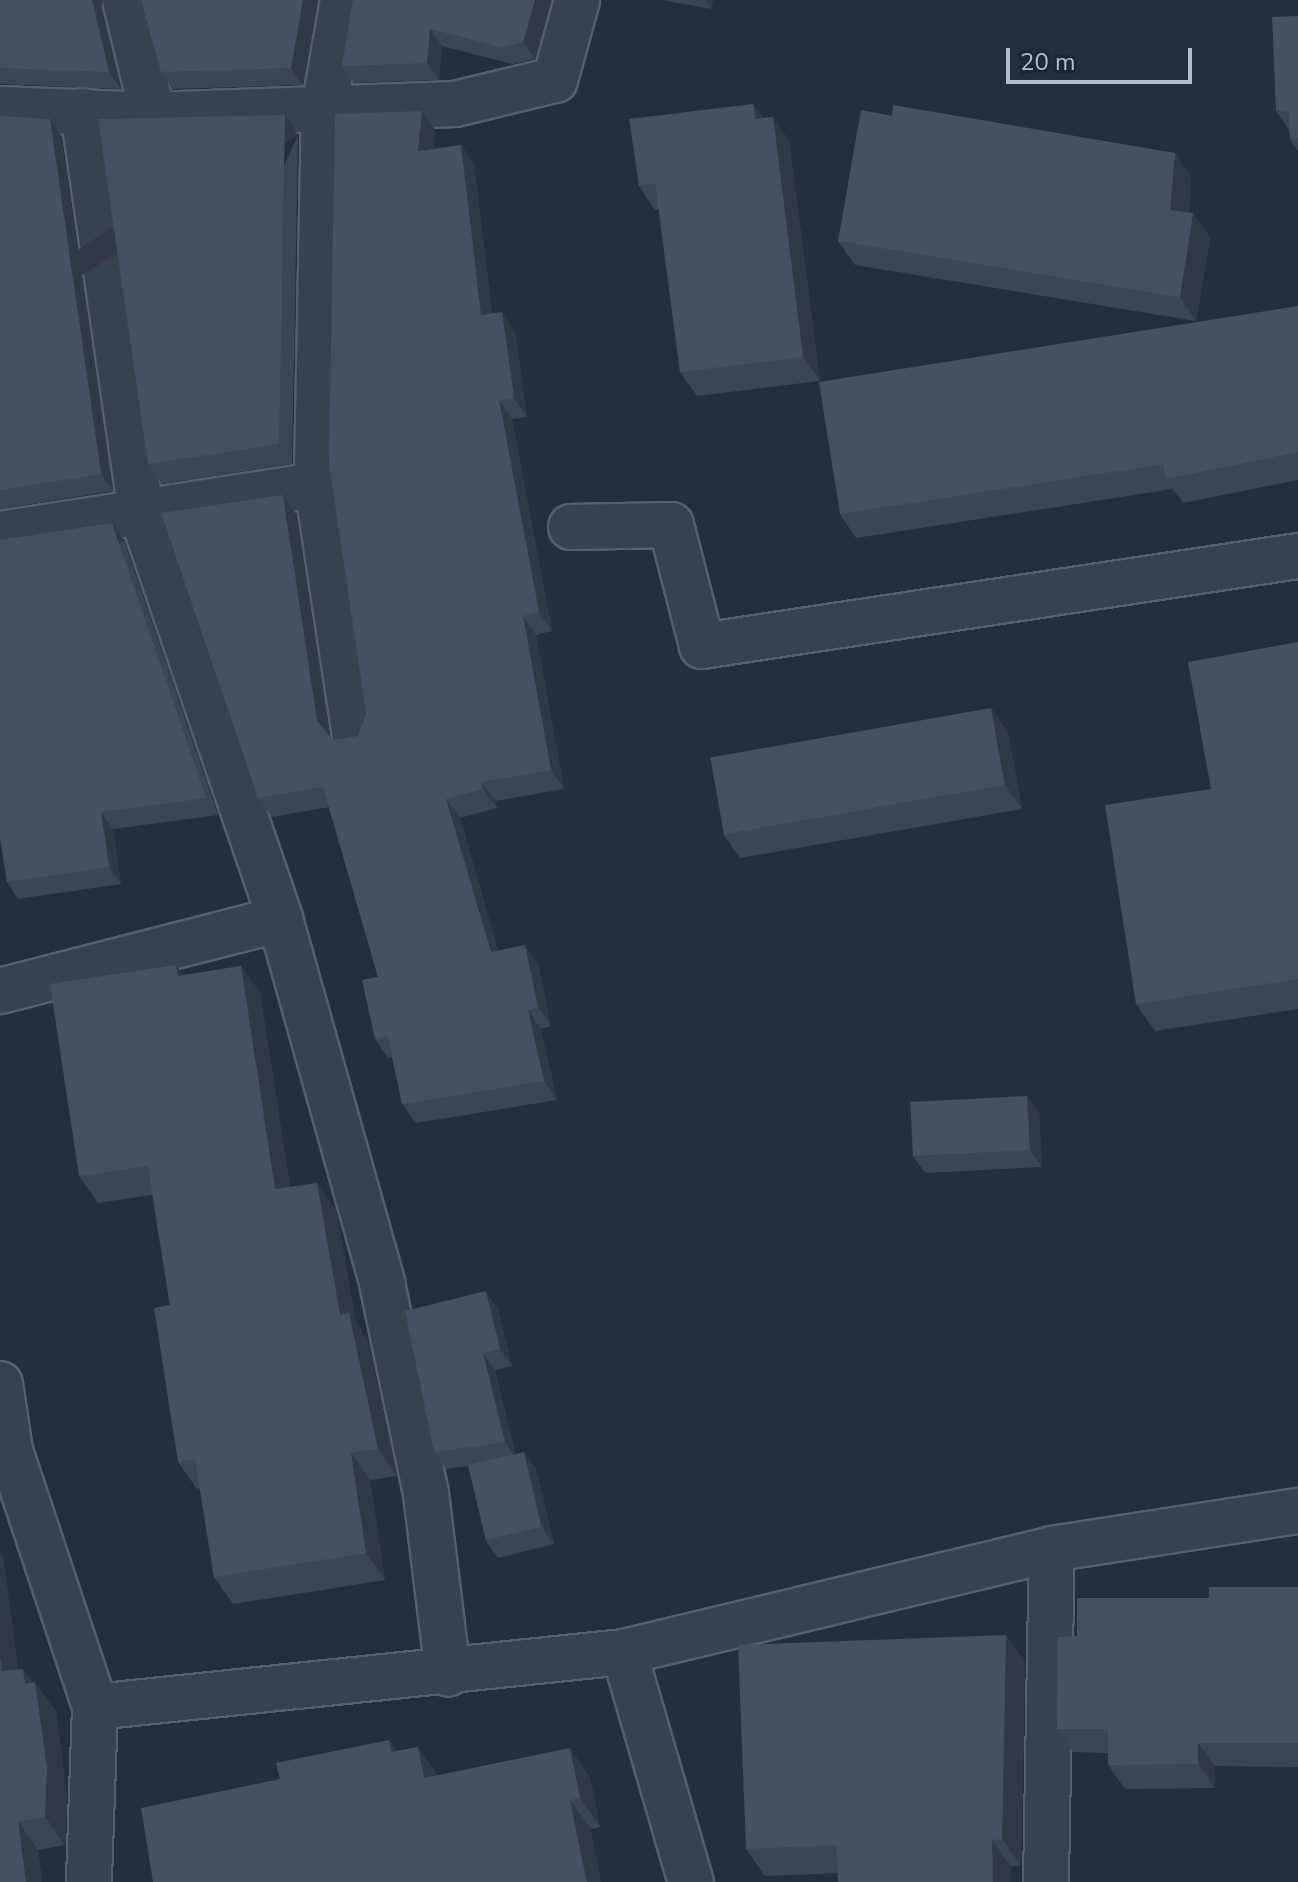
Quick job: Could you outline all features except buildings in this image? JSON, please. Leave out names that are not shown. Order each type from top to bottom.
[{"type":"street","points":[[125,0],[153,115]]},
{"type":"street","points":[[343,0],[324,108],[317,485],[355,736]]},
{"type":"street","points":[[0,109],[153,115],[455,104],[555,80],[577,0]]},
{"type":"street","points":[[83,111],[141,512],[280,919],[382,1283],[426,1494],[448,1674]]},
{"type":"street","points":[[0,534],[317,485]]},
{"type":"street","points":[[571,527],[671,525],[702,646],[1298,556]]},
{"type":"street","points":[[0,991],[280,919]]},
{"type":"street","points":[[0,1384],[5,1452],[95,1707],[89,1882]]},
{"type":"street","points":[[95,1707],[448,1674],[624,1652],[1052,1549],[1298,1511]]},
{"type":"street","points":[[1046,1882],[1052,1549]]},
{"type":"street","points":[[624,1652],[691,1882]]}]
